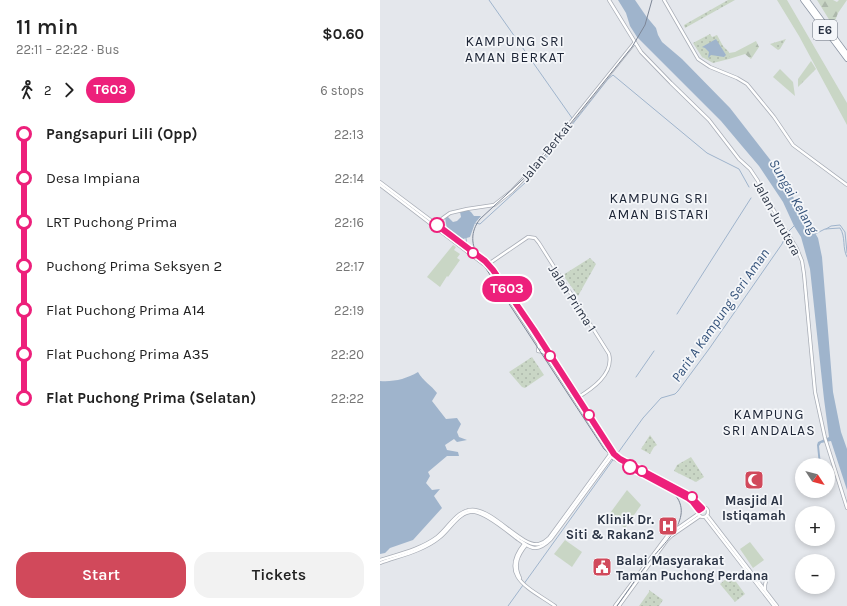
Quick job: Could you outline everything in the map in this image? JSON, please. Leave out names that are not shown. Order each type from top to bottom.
[{"type":"highway","name":"E6","points":[[803,0],[847,59]]},
{"type":"highway","name":"E6","points":[[807,0],[847,54]]},
{"type":"street","name":"Jalan Jurutera","points":[[609,0],[646,58],[709,120],[739,159],[750,169],[797,249],[802,261],[804,274],[815,392],[826,443],[847,508]]},
{"type":"street","points":[[664,0],[698,59],[710,68],[737,78],[746,84],[774,117],[793,145],[847,185]]},
{"type":"street","name":"Jalan Berkat","points":[[436,226],[447,215],[467,209],[494,205],[512,191],[534,168],[635,42]]},
{"type":"street","points":[[380,184],[492,268],[607,450],[614,457],[688,498],[700,509],[707,509],[708,511],[706,516]]},
{"type":"street","points":[[436,226],[485,261],[492,262],[492,268]]},
{"type":"street","name":"Jalan Prima 1","points":[[487,265],[528,237],[534,238],[539,243],[609,354],[610,365],[606,372],[594,388],[575,400]]},
{"type":"street","points":[[485,261],[581,402],[614,457]]},
{"type":"street","points":[[538,343],[538,351],[545,353]]},
{"type":"street","points":[[574,392],[582,395],[581,402]]},
{"type":"street","points":[[606,461],[607,450]]},
{"type":"street","points":[[524,545],[540,544],[549,538],[606,461],[614,457]]},
{"type":"street","points":[[606,461],[614,457]]},
{"type":"street","points":[[619,606],[667,540],[699,515],[700,509]]},
{"type":"street","points":[[380,562],[432,540],[442,533],[458,516],[470,510],[488,513],[530,545]]},
{"type":"street","points":[[615,606],[668,535],[684,522],[699,515],[706,516],[761,585],[770,600],[776,605]]},
{"type":"street","points":[[706,516],[756,583],[776,605]]},
{"type":"street","points":[[522,540],[524,545]]},
{"type":"street","points":[[524,545],[516,556],[514,567],[516,575],[522,583],[555,606]]},
{"type":"street","points":[[765,592],[764,585],[766,581]]},
{"type":"street","points":[[756,583],[761,585]]},
{"type":"green space","points":[[728,0],[735,0],[685,28],[684,25]]},
{"type":"green space","points":[[777,0],[787,0],[847,103],[847,125],[799,36]]},
{"type":"green space","points":[[817,0],[833,0],[837,2],[839,0],[847,0],[838,13],[833,26]]},
{"type":"green space","points":[[710,34],[712,37],[717,35],[723,46],[729,52],[729,59],[713,63],[702,57],[693,43]]},
{"type":"green space","points":[[786,39],[778,50],[770,44]]},
{"type":"green space","points":[[756,41],[759,47],[751,59],[745,54],[729,59],[729,53],[735,52]]},
{"type":"green space","points":[[811,61],[816,69],[798,87],[798,79]]},
{"type":"green space","points":[[780,69],[793,82],[795,96],[773,77]]},
{"type":"green space","points":[[453,245],[456,247],[454,250],[460,254],[457,258],[460,260],[440,287],[427,277]]},
{"type":"green space","points":[[590,258],[596,264],[578,296],[563,275]]},
{"type":"green space","points":[[532,357],[544,375],[525,388],[522,387],[509,372]]},
{"type":"green space","points":[[650,435],[657,445],[650,454],[641,449]]},
{"type":"green space","points":[[691,457],[704,477],[696,482],[674,471],[677,465]]},
{"type":"green space","points":[[627,490],[641,505],[625,528],[608,516]]},
{"type":"green space","points":[[565,540],[582,552],[572,567],[554,554]]},
{"type":"green space","points":[[750,542],[764,560],[753,568],[740,549]]},
{"type":"green space","points":[[731,575],[745,594],[735,602],[720,584]]},
{"type":"green space","points":[[649,590],[663,600],[659,606],[639,606],[649,592]]},
{"type":"water","points":[[618,0],[635,0],[656,28],[662,42],[682,59],[730,108],[772,162],[818,238],[822,257],[833,392],[841,432],[847,449],[847,490],[831,441],[821,443],[819,446],[820,458],[818,458],[818,442],[829,437],[810,269],[801,237],[783,202],[759,166],[721,121],[637,37],[630,26],[626,13]]},
{"type":"water","points":[[716,39],[726,55],[724,57],[711,55],[708,58],[709,52],[702,47]]},
{"type":"water","points":[[468,210],[474,216],[481,216],[475,223],[470,237],[463,239],[447,229],[445,218],[447,216],[453,222],[457,221],[461,217],[460,212]]},
{"type":"water","points":[[418,372],[437,393],[432,401],[446,419],[457,418],[461,424],[457,432],[459,437],[467,440],[457,442],[454,439],[445,445],[447,450],[458,452],[459,456],[447,456],[428,472],[430,476],[426,483],[432,490],[440,489],[434,496],[442,508],[413,540],[390,548],[385,553],[380,554],[380,381],[400,380]]},
{"type":"waterway","points":[[489,0],[572,118]]},
{"type":"waterway","points":[[475,223],[480,224],[526,182],[608,79],[613,75],[707,153],[739,169],[749,187]]},
{"type":"waterway","points":[[677,314],[751,198]]},
{"type":"waterway","name":"Sungai Kelang","points":[[826,229],[831,226],[840,225],[845,232],[847,253]]},
{"type":"waterway","name":"Parit A Kampung Seri Aman","points":[[789,231],[794,226]]},
{"type":"waterway","name":"Sungai Kelang","points":[[815,234],[825,229],[840,228],[843,235],[847,257]]},
{"type":"waterway","name":"Parit A Kampung Seri Aman","points":[[508,606],[643,418],[661,398],[675,394],[678,391],[782,244],[786,235]]},
{"type":"waterway","points":[[466,238],[467,246],[485,259]]},
{"type":"waterway","points":[[493,266],[498,270],[519,305]]},
{"type":"waterway","points":[[523,310],[536,329]]},
{"type":"waterway","points":[[540,335],[549,349]]},
{"type":"waterway","points":[[636,377],[654,351]]},
{"type":"waterway","points":[[556,359],[566,375]]},
{"type":"waterway","points":[[570,383],[576,392]]},
{"type":"waterway","points":[[582,402],[593,418]]},
{"type":"tram line","points":[[617,606],[644,568],[670,537],[680,518],[681,508],[677,498],[668,488],[621,463],[604,449],[479,258],[474,248],[473,234],[474,229],[480,219],[533,170],[632,47],[645,25],[652,0]]},
{"type":"bus line","name":"T603","points":[[437,225],[485,261],[498,276],[614,454],[620,459],[694,498],[702,508],[699,510],[688,498],[630,467]]},
{"type":"place","name":"Masjid Al Istiqamah","points":[[754,480]]},
{"type":"place","name":"Klinik Dr. Siti & Rakan2","points":[[668,526]]},
{"type":"place","name":"Balai Masyarakat Taman Puchong Perdana","points":[[602,567]]},
{"type":"district","name":"KAMPUNG SRI AMAN BERKAT","points":[[515,50]]},
{"type":"district","name":"KAMPUNG SRI AMAN BISTARI","points":[[659,206]]},
{"type":"district","name":"KAMPUNG SRI ANDALAS","points":[[769,422]]}]
